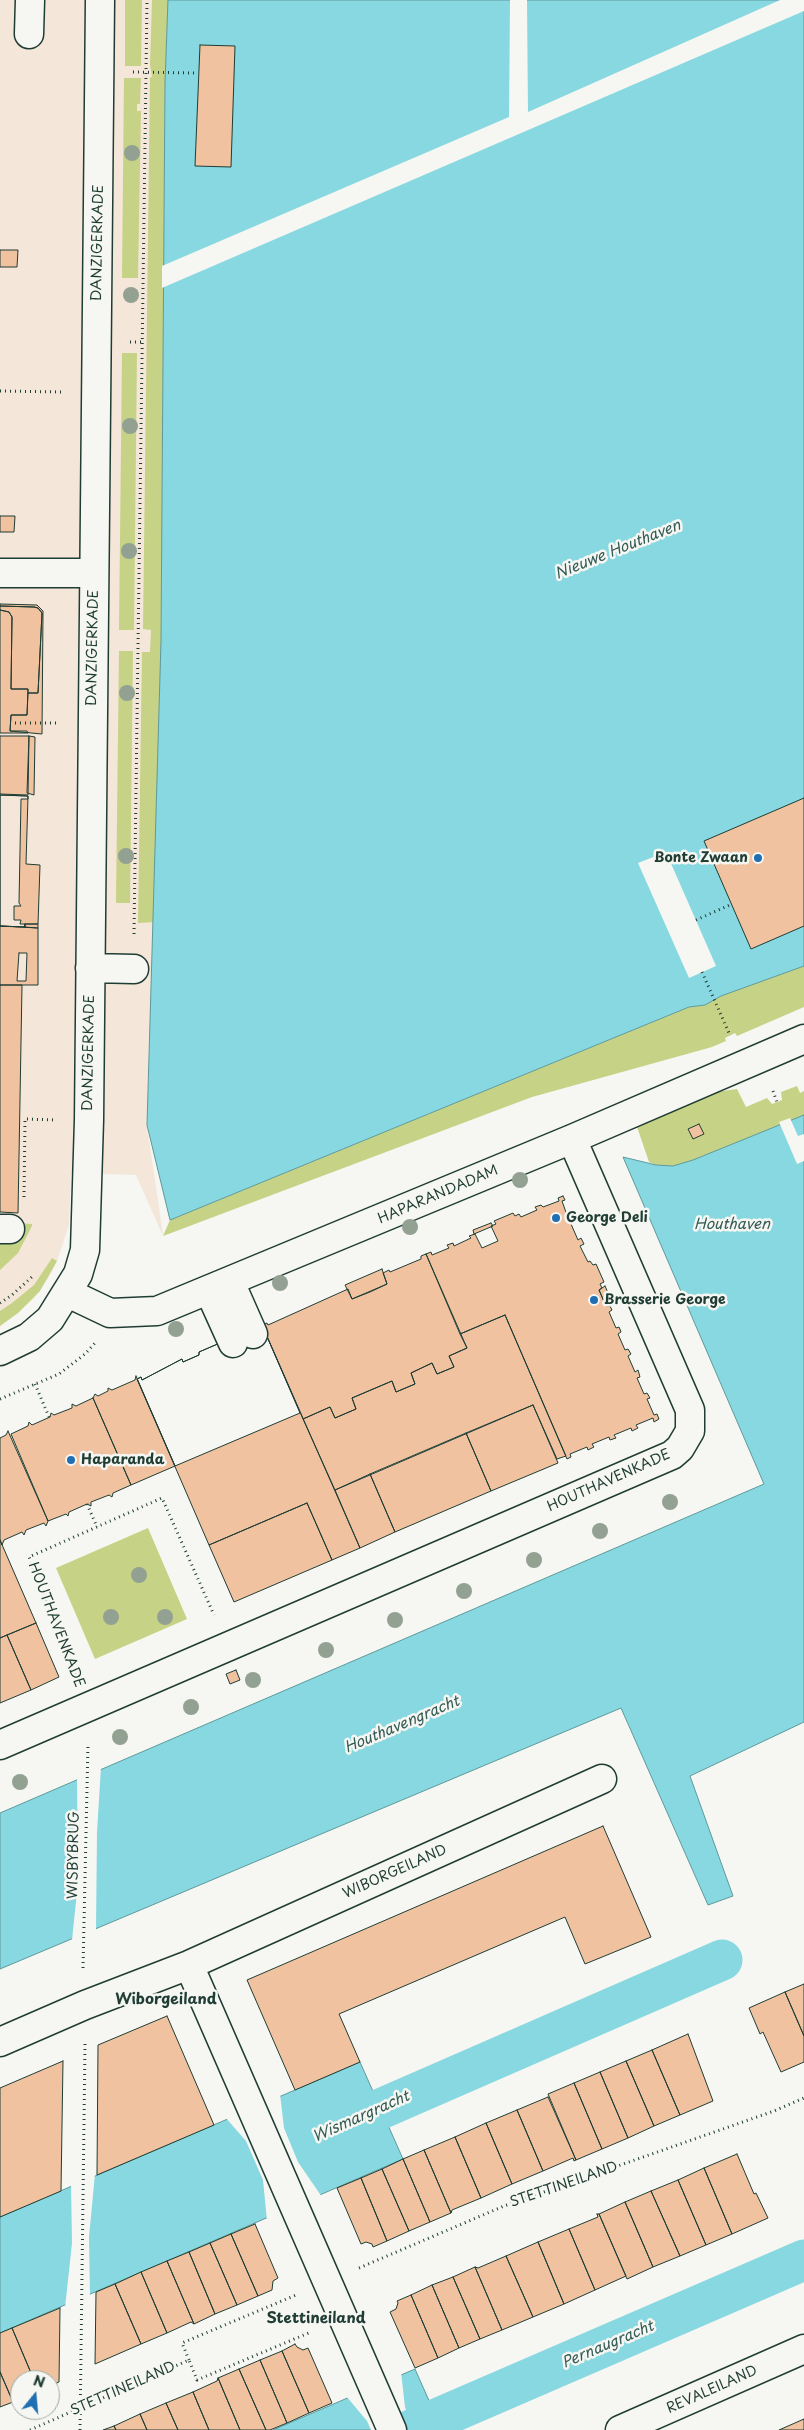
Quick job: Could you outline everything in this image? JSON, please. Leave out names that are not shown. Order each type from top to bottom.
[{"type":"street","points":[[29,34],[30,0]]},
{"type":"street","name":"DANZIGERKADE","points":[[0,1352],[18,1344],[50,1319],[68,1294],[78,1274],[85,1250],[89,1120],[100,0]]},
{"type":"street","points":[[0,572],[94,573]]},
{"type":"street","points":[[90,968],[134,969]]},
{"type":"street","name":"HAPARANDADAM","points":[[68,1294],[110,1313],[158,1311],[572,1139],[804,1039]]},
{"type":"street","name":"HOUTHAVENKADE","points":[[0,1745],[229,1648],[672,1455],[686,1440],[692,1420],[687,1400],[572,1139]]},
{"type":"street","points":[[220,1286],[243,1339]]},
{"type":"street","name":"WIBORGEILAND","points":[[0,2042],[85,2005],[189,1965],[602,1779]]},
{"type":"street","points":[[189,1965],[392,2430]]},
{"type":"street","name":"REVALEILAND","points":[[620,2430],[804,2349]]},
{"type":"path","points":[[134,969],[147,0]]},
{"type":"path","points":[[151,72],[195,73]]},
{"type":"path","points":[[0,391],[96,392]]},
{"type":"path","points":[[10,723],[27,723]]},
{"type":"path","points":[[696,920],[732,904]]},
{"type":"path","points":[[702,972],[730,1036]]},
{"type":"path","points":[[5,1229],[24,1218],[25,1119],[89,1120]]},
{"type":"path","points":[[0,1399],[59,1374],[85,1354],[94,1345],[110,1313]]},
{"type":"path","points":[[35,1384],[49,1417]]},
{"type":"path","name":"HOUTHAVENKADE","points":[[88,1707],[29,1557],[162,1498],[229,1648]]},
{"type":"path","points":[[87,1504],[97,1527]]},
{"type":"path","name":"WISBYBRUG","points":[[80,2430],[84,2170],[85,2005],[83,1959],[88,1751]]},
{"type":"path","name":"STETTINEILAND","points":[[344,2318],[197,2380],[182,2343],[504,2206],[774,2111],[804,2098]]},
{"type":"path","name":"STETTINEILAND","points":[[30,2430],[189,2360]]},
{"type":"shaded area","points":[[0,0],[168,0],[165,83],[160,825],[147,1125],[163,1236],[136,1175],[71,1173],[69,1225],[57,1261],[49,1277],[34,1298],[0,1326]]},
{"type":"green space","points":[[125,0],[142,0],[141,66],[125,66]]},
{"type":"green space","points":[[152,0],[168,0],[165,83],[160,825],[156,922],[138,923],[142,652],[150,652],[151,630],[143,629]]},
{"type":"green space","points":[[124,78],[141,78],[140,104],[137,104],[137,111],[141,111],[138,278],[122,278]]},
{"type":"green space","points":[[122,353],[137,353],[134,630],[119,630]]},
{"type":"green space","points":[[119,651],[133,651],[130,903],[116,903]]},
{"type":"green space","points":[[804,966],[804,1007],[737,1036],[735,1033],[725,1038],[726,1041],[712,1047],[532,1097],[163,1236],[170,1220],[689,1007],[705,1005],[721,996]]},
{"type":"green space","points":[[797,1086],[800,1093],[804,1091],[804,1115],[693,1160],[673,1166],[656,1165],[649,1162],[635,1121],[709,1093],[737,1089],[746,1107],[767,1098],[772,1104],[782,1100],[781,1092]]},
{"type":"green space","points":[[18,1223],[32,1224],[32,1226],[18,1253],[0,1270],[0,1240]]},
{"type":"green space","points":[[52,1258],[57,1261],[40,1291],[18,1313],[0,1326],[0,1311],[34,1285]]},
{"type":"green space","points":[[148,1528],[187,1619],[95,1659],[56,1568]]},
{"type":"water","name":"Nieuwe Houthaven","points":[[168,0],[804,0],[804,966],[721,996],[705,1005],[689,1007],[170,1220],[147,1125],[161,641],[165,83]]},
{"type":"water","points":[[804,1115],[804,1722],[690,1776],[733,1896],[708,1905],[621,1708],[0,1969],[0,1813],[764,1484],[623,1157],[656,1165],[673,1166],[693,1160]]},
{"type":"water","points":[[360,2062],[403,2159],[0,2333],[0,2217]]},
{"type":"water","points":[[415,2369],[442,2430],[273,2430]]},
{"type":"pier","points":[[510,0],[527,0],[528,112],[780,0],[804,0],[804,11],[162,288],[162,266],[509,117]]},
{"type":"pier","points":[[666,852],[716,966],[689,978],[638,863]]},
{"type":"pier","points":[[790,1118],[798,1136],[804,1134],[804,1161],[797,1164],[779,1122]]},
{"type":"pier","points":[[101,1767],[97,1832],[96,1930],[72,1940],[78,1882],[77,1777]]},
{"type":"pier","points":[[280,2094],[284,2128],[298,2162],[322,2197],[267,2221],[263,2180],[246,2141],[225,2117]]},
{"type":"pier","points":[[95,2174],[89,2237],[90,2297],[65,2308],[72,2243],[71,2184]]},
{"type":"pier","points":[[401,2372],[405,2407],[414,2430],[371,2430],[367,2421],[346,2396]]},
{"type":"building","points":[[200,45],[235,46],[231,167],[195,166]]},
{"type":"building","points":[[0,250],[18,250],[17,267],[0,267]]},
{"type":"building","points":[[0,516],[15,516],[14,532],[0,532]]},
{"type":"building","points":[[0,604],[37,605],[43,611],[42,734],[10,731],[11,715],[27,715],[28,693],[38,693],[42,613],[38,608],[34,607],[0,606]]},
{"type":"building","points":[[0,606],[34,607],[38,608],[42,613],[38,693],[28,693],[28,689],[11,689],[12,617],[9,612],[0,610]]},
{"type":"building","points":[[0,610],[9,612],[12,617],[11,689],[28,689],[27,715],[11,715],[10,731],[27,731],[28,733],[0,733]]},
{"type":"building","points":[[0,736],[29,736],[28,795],[0,794]]},
{"type":"building","points":[[29,736],[35,737],[34,795],[27,793]]},
{"type":"building","points":[[0,795],[28,796],[26,864],[40,865],[38,924],[25,924],[25,927],[0,926]]},
{"type":"building","points":[[0,795],[28,796],[28,799],[21,799],[19,903],[21,906],[14,906],[14,920],[21,920],[20,924],[25,924],[25,927],[0,926]]},
{"type":"building","name":"Bonte Zwaan","points":[[804,798],[804,926],[751,949],[704,841]]},
{"type":"building","points":[[25,924],[38,924],[38,928],[24,927]]},
{"type":"building","points":[[0,926],[38,928],[38,985],[0,985]]},
{"type":"building","points":[[19,953],[27,953],[26,981],[17,981]]},
{"type":"building","points":[[0,985],[22,985],[18,1213],[0,1212]]},
{"type":"building","points":[[699,1124],[704,1134],[693,1139],[688,1129]]},
{"type":"building","points":[[563,1196],[565,1200],[562,1201],[568,1218],[572,1216],[574,1222],[571,1224],[578,1240],[581,1238],[584,1244],[580,1246],[588,1262],[590,1261],[593,1265],[596,1264],[604,1282],[600,1284],[602,1288],[599,1290],[606,1306],[609,1304],[612,1310],[609,1312],[616,1328],[619,1327],[621,1332],[618,1334],[625,1350],[628,1349],[631,1354],[628,1356],[635,1372],[638,1370],[640,1377],[637,1378],[644,1394],[647,1393],[650,1398],[647,1399],[654,1415],[657,1414],[659,1419],[654,1422],[653,1418],[636,1425],[638,1428],[632,1431],[631,1428],[614,1435],[616,1438],[610,1440],[609,1437],[592,1444],[594,1447],[588,1450],[587,1447],[570,1454],[571,1457],[567,1459],[505,1315],[460,1334],[426,1254],[431,1252],[432,1255],[449,1248],[447,1245],[453,1243],[454,1246],[475,1234],[482,1248],[498,1241],[491,1226],[496,1224],[494,1221],[513,1213],[515,1216],[519,1214],[521,1217],[537,1210],[535,1207],[541,1205],[543,1207],[559,1201],[558,1198]]},
{"type":"building","points":[[491,1223],[493,1226],[474,1234],[473,1230]]},
{"type":"building","points":[[426,1254],[467,1348],[449,1356],[454,1367],[437,1374],[432,1363],[411,1373],[415,1384],[396,1392],[392,1381],[352,1398],[356,1409],[335,1418],[330,1407],[303,1419],[262,1325],[267,1323],[268,1325],[348,1289],[352,1299],[370,1292],[387,1284],[383,1273],[421,1259],[421,1256]]},
{"type":"building","points":[[382,1269],[387,1284],[352,1299],[345,1285]]},
{"type":"building","points":[[605,1286],[613,1304],[610,1306],[606,1306],[599,1290]]},
{"type":"building","points":[[505,1315],[566,1456],[557,1459],[533,1405],[335,1490],[303,1419],[330,1407],[335,1418],[356,1409],[352,1398],[392,1381],[396,1392],[415,1384],[411,1373],[432,1363],[437,1374],[454,1367],[449,1356],[467,1348],[460,1334]]},
{"type":"building","points":[[262,1325],[360,1548],[332,1560],[307,1503],[209,1545],[137,1379],[141,1377],[142,1380],[182,1359],[183,1362],[199,1355],[199,1352]]},
{"type":"building","points":[[262,1325],[300,1413],[175,1466],[137,1379],[141,1377],[142,1380],[182,1359],[183,1362],[199,1355],[199,1352]]},
{"type":"building","name":"Haparanda","points":[[136,1376],[175,1466],[131,1485],[93,1398],[95,1394],[98,1396],[108,1391],[108,1388],[112,1390],[135,1380]]},
{"type":"building","name":"Haparanda","points":[[93,1398],[131,1485],[113,1493],[112,1497],[109,1495],[91,1502],[91,1506],[87,1504],[69,1512],[68,1516],[66,1514],[48,1521],[11,1434],[28,1426],[29,1422],[32,1425],[50,1417],[51,1413],[54,1415],[72,1408],[72,1404],[76,1406]]},
{"type":"building","points":[[533,1405],[558,1463],[491,1491],[466,1433]]},
{"type":"building","points":[[8,1431],[48,1521],[46,1526],[44,1523],[26,1530],[24,1535],[22,1532],[4,1540],[2,1545],[0,1540],[0,1438],[6,1435]]},
{"type":"building","points":[[466,1433],[491,1491],[395,1532],[370,1474]]},
{"type":"building","points":[[370,1474],[395,1532],[360,1548],[335,1490]]},
{"type":"building","points":[[307,1503],[332,1560],[234,1602],[209,1545]]},
{"type":"building","points":[[0,1540],[36,1623],[0,1638]]},
{"type":"building","points":[[36,1623],[59,1677],[31,1690],[7,1635]]},
{"type":"building","points":[[7,1635],[31,1690],[0,1703],[0,1638]]},
{"type":"building","points":[[236,1670],[240,1680],[230,1684],[226,1674]]},
{"type":"building","points":[[603,1826],[651,1937],[585,1964],[565,1917],[339,2014],[360,2062],[295,2090],[247,1980]]},
{"type":"building","points":[[804,1984],[804,2036],[785,1992]]},
{"type":"building","points":[[785,1992],[804,2036],[804,2062],[781,2072],[763,2032],[760,2034],[749,2008]]},
{"type":"building","points":[[167,2016],[214,2125],[97,2175],[98,2045]]},
{"type":"building","points":[[688,2034],[713,2101],[680,2115],[652,2050]]},
{"type":"building","points":[[652,2050],[680,2115],[654,2126],[626,2061]]},
{"type":"building","points":[[63,2061],[61,2191],[0,2217],[0,2088]]},
{"type":"building","points":[[626,2061],[654,2126],[628,2138],[600,2072]]},
{"type":"building","points":[[600,2072],[628,2138],[602,2149],[574,2083]]},
{"type":"building","points":[[574,2083],[602,2149],[576,2160],[548,2094]]},
{"type":"building","points":[[548,2097],[576,2160],[574,2161],[573,2158],[543,2171],[517,2110]]},
{"type":"building","points":[[517,2110],[543,2171],[512,2184],[486,2123]]},
{"type":"building","points":[[486,2123],[512,2184],[481,2198],[455,2137]]},
{"type":"building","points":[[455,2137],[481,2198],[452,2210],[451,2213],[424,2150]]},
{"type":"building","points":[[424,2150],[451,2213],[430,2222],[403,2159]]},
{"type":"building","points":[[737,2154],[754,2194],[756,2193],[768,2218],[732,2234],[704,2168]]},
{"type":"building","points":[[403,2159],[430,2222],[409,2231],[382,2169]]},
{"type":"building","points":[[704,2168],[732,2234],[706,2245],[678,2180]]},
{"type":"building","points":[[382,2169],[409,2231],[387,2241],[361,2178]]},
{"type":"building","points":[[361,2178],[387,2241],[373,2247],[372,2244],[366,2242],[361,2244],[337,2188]]},
{"type":"building","points":[[678,2180],[706,2245],[680,2256],[651,2191]]},
{"type":"building","points":[[651,2191],[680,2256],[653,2267],[625,2202]]},
{"type":"building","points":[[625,2202],[653,2267],[627,2279],[599,2214]]},
{"type":"building","points":[[597,2214],[599,2214],[626,2276],[595,2290],[569,2229],[598,2217]]},
{"type":"building","points":[[255,2224],[278,2278],[273,2281],[272,2290],[258,2296],[231,2234]]},
{"type":"building","points":[[569,2229],[595,2290],[564,2304],[538,2242]]},
{"type":"building","points":[[231,2234],[258,2296],[237,2305],[210,2243]]},
{"type":"building","points":[[538,2242],[564,2304],[533,2317],[506,2256]]},
{"type":"building","points":[[210,2243],[237,2305],[215,2314],[189,2252]]},
{"type":"building","points":[[189,2252],[215,2314],[194,2324],[167,2261]]},
{"type":"building","points":[[506,2256],[533,2317],[502,2330],[475,2267],[478,2268]]},
{"type":"building","points":[[167,2261],[194,2324],[191,2322],[167,2333],[141,2272]]},
{"type":"building","points":[[475,2267],[502,2330],[480,2339],[453,2277]]},
{"type":"building","points":[[141,2272],[167,2333],[141,2344],[115,2284]]},
{"type":"building","points":[[453,2277],[480,2339],[459,2348],[432,2285]]},
{"type":"building","points":[[115,2284],[141,2344],[95,2364],[96,2292]]},
{"type":"building","points":[[432,2285],[459,2348],[438,2358],[411,2295]]},
{"type":"building","points":[[411,2295],[438,2358],[415,2368],[390,2312],[396,2309],[397,2301]]},
{"type":"building","points":[[60,2308],[59,2370],[30,2370],[12,2328]]},
{"type":"building","points":[[12,2328],[30,2370],[10,2370],[10,2395],[0,2372],[0,2333]]},
{"type":"building","points":[[295,2344],[303,2350],[308,2348],[332,2403],[309,2413],[282,2351]]},
{"type":"building","points":[[282,2351],[309,2413],[287,2423],[260,2360]]},
{"type":"building","points":[[260,2360],[287,2423],[270,2430],[266,2430],[239,2369]]},
{"type":"building","points":[[239,2369],[266,2430],[240,2430],[218,2378]]},
{"type":"building","points":[[0,2372],[10,2395],[10,2403],[0,2407]]},
{"type":"building","points":[[218,2378],[240,2430],[209,2430],[193,2392],[217,2381]]},
{"type":"building","points":[[193,2392],[209,2430],[178,2430],[166,2403]]},
{"type":"building","points":[[166,2403],[178,2430],[147,2430],[140,2414]]},
{"type":"building","points":[[140,2414],[147,2430],[116,2430],[114,2426]]},
{"type":"building","points":[[804,2419],[804,2430],[779,2430]]},
{"type":"building","points":[[114,2426],[116,2430],[103,2430]]},
{"type":"waterway","name":"Wismargracht","points":[[330,2131],[722,1960]]},
{"type":"waterway","name":"Pernaugracht","points":[[411,2430],[804,2260]]},
{"type":"place","name":"Bonte Zwaan","points":[[758,858]]},
{"type":"place","name":"George Deli","points":[[556,1218]]},
{"type":"place","name":"Brasserie George","points":[[594,1300]]},
{"type":"place","name":"Haparanda","points":[[71,1460]]},
{"type":"district","name":"Wiborgeiland","points":[[166,2000]]},
{"type":"district","name":"Stettineiland","points":[[316,2319]]},
{"type":"water label","name":"Houthaven","points":[[732,1225]]},
{"type":"water label","name":"Houthavengracht","points":[[402,1725]]}]
